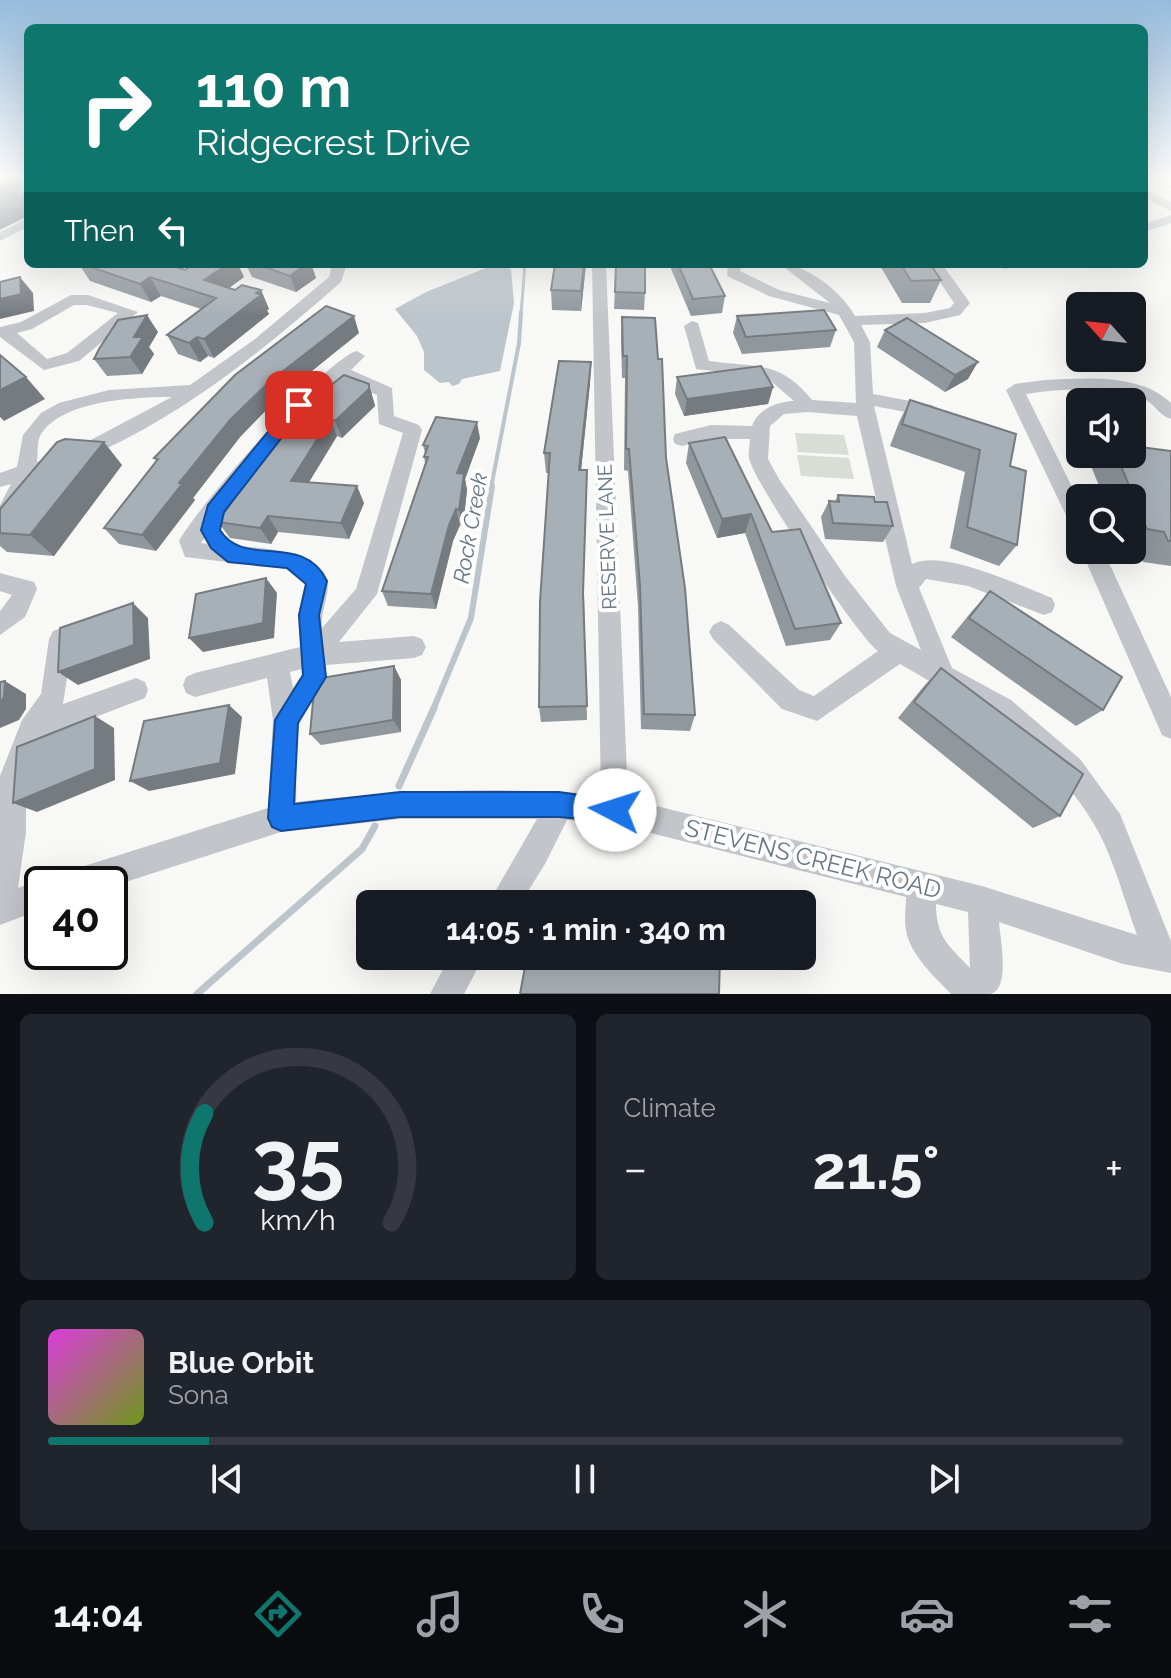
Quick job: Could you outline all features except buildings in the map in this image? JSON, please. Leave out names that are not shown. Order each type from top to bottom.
[{"type":"street","points":[[0,237],[24,224]]},
{"type":"street","points":[[0,480],[25,474],[142,424],[196,391],[336,279],[339,268]]},
{"type":"street","name":"RESERVE LANE","points":[[599,268],[615,810]]},
{"type":"street","points":[[734,268],[732,273],[749,284],[848,317],[925,318],[955,312],[962,303],[938,268]]},
{"type":"street","points":[[792,268],[841,304],[862,342],[865,404],[907,586],[943,675]]},
{"type":"street","points":[[71,300],[88,300],[130,312],[73,357],[44,365],[2,331],[26,326],[71,300]]},
{"type":"street","points":[[692,326],[702,365],[771,371],[786,377],[807,406]]},
{"type":"street","points":[[286,720],[315,677],[309,615],[317,581],[291,560],[235,556],[190,548],[190,541],[299,405],[357,356]]},
{"type":"street","points":[[313,655],[366,594],[413,430],[385,420],[386,392],[337,371]]},
{"type":"street","points":[[1066,495],[1015,390],[1030,385],[1117,388],[1152,396],[1171,413]]},
{"type":"street","points":[[0,521],[19,495],[33,431],[55,413],[74,404],[141,391],[196,391]]},
{"type":"street","points":[[948,415],[865,404],[780,408],[761,423],[758,459],[837,583],[882,641],[1002,709],[1071,768],[1110,824],[1165,956]]},
{"type":"street","points":[[682,439],[711,432],[760,433]]},
{"type":"street","points":[[1098,564],[1171,726]]},
{"type":"street","points":[[907,586],[921,569],[932,569],[986,583],[1044,605]]},
{"type":"street","points":[[0,582],[26,589],[17,610],[0,625]]},
{"type":"street","points":[[721,632],[791,700],[817,709],[899,650]]},
{"type":"street","points":[[24,901],[0,910],[12,832],[13,777],[31,729],[53,699],[61,639]]},
{"type":"street","points":[[195,685],[313,655],[414,647]]},
{"type":"street","points":[[277,665],[286,720],[281,818]]},
{"type":"street","points":[[31,729],[136,690]]},
{"type":"street","name":"STEVENS CREEK ROAD","points":[[128,867],[281,818],[400,805],[559,805],[615,810],[982,901],[1123,948],[1165,956]]},
{"type":"street","points":[[512,890],[535,854],[559,805]]},
{"type":"street","points":[[921,886],[921,930],[935,954],[970,992],[987,979],[982,901]]},
{"type":"street","points":[[446,994],[460,970]]},
{"type":"shaded area","points":[[486,268],[511,269],[514,303],[500,371],[462,379],[452,386],[449,382],[440,383],[424,370],[424,352],[417,336],[395,309],[426,292]]},
{"type":"shaded area","points":[[795,433],[844,435],[849,455],[798,452]]},
{"type":"shaded area","points":[[797,455],[849,458],[854,479],[801,476]]},
{"type":"waterway","name":"Rock Creek","points":[[521,314],[525,268]]},
{"type":"waterway","name":"Rock Creek","points":[[491,488],[519,343],[521,312]]},
{"type":"waterway","name":"Rock Creek","points":[[433,710],[471,618],[492,486]]},
{"type":"waterway","name":"Rock Creek","points":[[399,786],[434,708]]},
{"type":"waterway","name":"Rock Creek","points":[[197,994],[362,849],[375,826]]},
{"type":"route","points":[[299,405],[215,510],[210,530],[217,543],[235,556],[291,560],[317,581],[309,615],[315,677],[286,720],[281,818],[400,805],[559,805],[615,810]]}]
